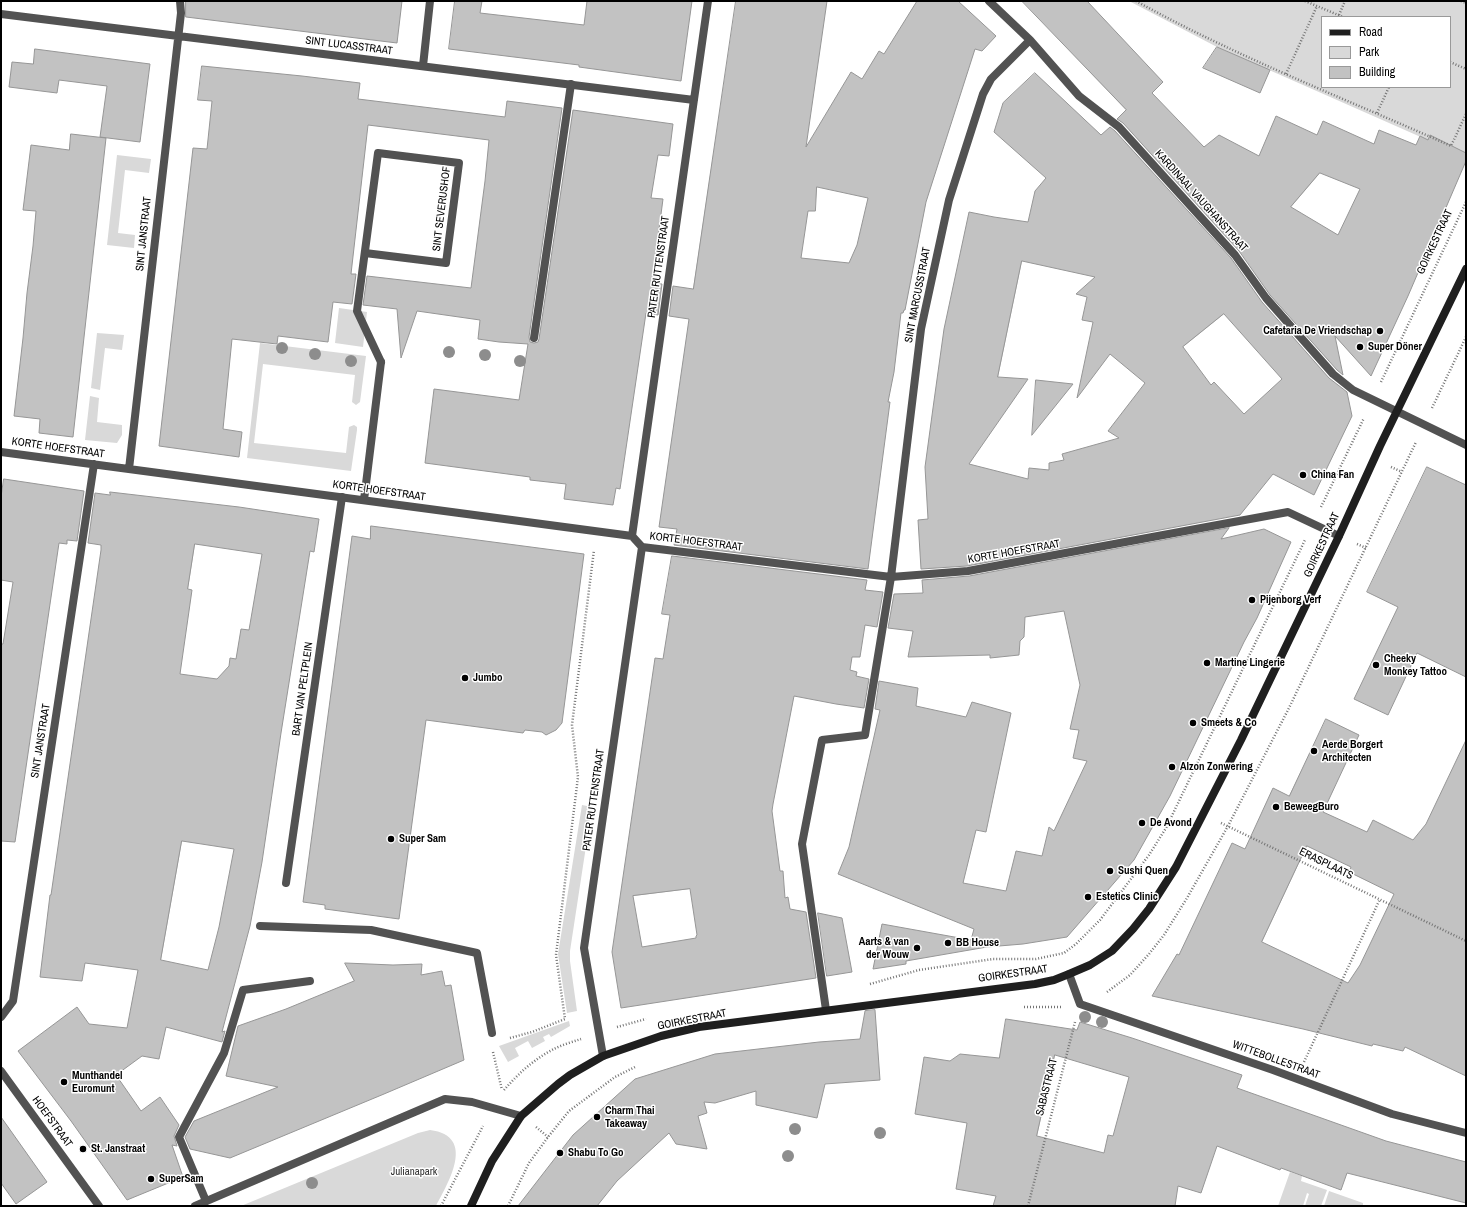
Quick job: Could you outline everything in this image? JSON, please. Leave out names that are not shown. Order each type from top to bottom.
[{"type":"street","name":"SINT JANSTRAAT","points":[[129,469],[181,13],[180,1]]},
{"type":"street","points":[[423,66],[430,1]]},
{"type":"street","name":"PATER RUTTENSTRAAT","points":[[632,536],[708,1]]},
{"type":"street","name":"KARDINAAL VAUGHANSTRAAT","points":[[989,1],[1030,40],[1079,96],[1119,127],[1130,138],[1235,255],[1266,298],[1332,374],[1353,390],[1424,426],[1466,445]]},
{"type":"street","name":"SINT LUCASSTRAAT","points":[[1,14],[694,100]]},
{"type":"street","name":"SINT MARCUSSTRAAT","points":[[826,1010],[802,844],[822,740],[864,735],[891,577],[921,329],[949,200],[983,94],[991,79],[1030,40]]},
{"type":"street","points":[[534,338],[571,84]]},
{"type":"street","name":"SINT SEVERUSHOF","points":[[364,500],[380,362],[357,311],[378,153],[458,163],[446,263],[365,253]]},
{"type":"street","name":"GOIRKESTRAAT","points":[[603,1056],[661,1036],[700,1027],[1036,984],[1054,980],[1090,965],[1112,951],[1133,930],[1149,908],[1176,867],[1204,815],[1339,536],[1396,412],[1466,269]]},
{"type":"street","name":"KORTE HOEFSTRAAT","points":[[1,452],[632,536],[642,547],[891,577],[976,570],[1288,512],[1339,536]]},
{"type":"street","name":"SINT JANSTRAAT","points":[[1,1017],[13,1001],[94,464]]},
{"type":"street","name":"BART VAN PELTPLEIN","points":[[286,884],[342,497]]},
{"type":"street","name":"PATER RUTTENSTRAAT","points":[[603,1056],[584,948],[642,547]]},
{"type":"street","points":[[260,926],[371,930],[477,953],[492,1033]]},
{"type":"street","points":[[1069,974],[1080,1004]]},
{"type":"street","points":[[206,1201],[179,1137],[224,1053],[243,990],[310,981]]},
{"type":"street","name":"WITTEBOLLESTRAAT","points":[[1080,1004],[1273,1070],[1392,1114],[1466,1133]]},
{"type":"street","points":[[471,1206],[492,1160],[521,1116],[558,1084],[603,1056]]},
{"type":"street","name":"HOEFSTRAAT","points":[[1,1071],[99,1206]]},
{"type":"street","points":[[195,1206],[445,1099],[472,1102],[521,1116]]},
{"type":"path","points":[[1136,1],[1176,23],[1286,74],[1451,146],[1466,114]]},
{"type":"path","points":[[1305,1],[1339,15],[1345,1]]},
{"type":"path","points":[[1461,1],[1466,3]]},
{"type":"path","points":[[1286,74],[1317,6]]},
{"type":"path","points":[[1451,62],[1466,69]]},
{"type":"path","points":[[1377,113],[1389,88]]},
{"type":"path","name":"GOIRKESTRAAT","points":[[870,984],[919,970],[993,959],[1036,958],[1064,953],[1086,935],[1120,896],[1166,828],[1373,400],[1466,202]]},
{"type":"path","points":[[1022,1007],[1062,1008],[1080,1004],[1105,994],[1130,975],[1164,935],[1228,826],[1289,708],[1466,337]]},
{"type":"path","points":[[505,1039],[532,1032],[565,1019],[556,955],[578,777],[572,725],[596,531]]},
{"type":"path","name":"ERASPLAATS","points":[[1204,815],[1466,941]]},
{"type":"path","points":[[1296,1079],[1380,899]]},
{"type":"path","name":"SABASTRAAT","points":[[1028,1206],[1080,1004]]},
{"type":"path","points":[[492,1048],[502,1092],[517,1075],[535,1060],[553,1049],[599,1033],[650,1018]]},
{"type":"path","points":[[508,1206],[529,1163],[569,1111],[615,1078],[638,1066]]},
{"type":"path","points":[[441,1206],[492,1108]]},
{"type":"green space","points":[[1129,1],[1466,1],[1466,157],[1217,47]]},
{"type":"green space","points":[[117,155],[151,159],[149,173],[125,170],[118,233],[135,235],[134,248],[107,245]]},
{"type":"green space","points":[[339,308],[367,312],[363,347],[335,343]]},
{"type":"green space","points":[[97,333],[124,335],[122,350],[105,348],[100,390],[91,388]]},
{"type":"green space","points":[[260,343],[366,356],[360,402],[356,405],[352,402],[355,375],[263,364],[254,443],[346,453],[349,427],[354,425],[357,427],[357,430],[351,471],[247,458]]},
{"type":"green space","points":[[90,396],[99,398],[97,422],[122,425],[122,435],[117,443],[85,440]]},
{"type":"green space","points":[[582,805],[592,807],[570,951],[577,1011],[567,1013],[558,954]]},
{"type":"green space","points":[[569,1021],[570,1026],[551,1037],[549,1034],[543,1037],[545,1041],[532,1048],[528,1041],[515,1048],[519,1056],[508,1062],[499,1046]]},
{"type":"green space","name":"Julianapark","points":[[430,1130],[444,1134],[452,1141],[456,1151],[452,1173],[436,1206],[241,1206],[418,1133]]},
{"type":"green space","points":[[1290,1172],[1302,1176],[1301,1181],[1327,1190],[1321,1206],[1305,1206],[1309,1194],[1307,1193],[1303,1206],[1278,1206]]},
{"type":"green space","points":[[1329,1191],[1363,1203],[1363,1206],[1324,1206]]},
{"type":"building","points":[[186,1],[402,1],[397,43],[186,17]]},
{"type":"building","points":[[455,1],[482,1],[480,13],[584,25],[587,1],[692,1],[681,81],[579,67],[579,65],[449,49]]},
{"type":"building","points":[[736,1],[827,1],[806,147],[851,72],[862,79],[879,51],[884,54],[917,1],[958,1],[996,36],[982,51],[975,49],[926,202],[905,310],[901,313],[894,372],[888,402],[890,402],[868,569],[674,545],[677,529],[659,527],[689,319],[669,316],[673,286],[693,289]],"holes":[[[817,187],[868,198],[857,245],[849,263],[801,258],[808,211],[815,211]]]},
{"type":"building","points":[[1022,1],[1087,1],[1163,82],[1152,93],[1204,147],[1219,135],[1259,156],[1276,116],[1317,135],[1323,121],[1374,144],[1379,130],[1416,145],[1420,136],[1428,140],[1430,135],[1466,153],[1466,161],[1408,296],[1371,376],[1335,336],[1343,375],[1337,370],[1270,295],[1239,251],[1123,123],[1117,119],[1126,110]],"holes":[[[1320,173],[1360,189],[1338,235],[1291,207]]]},
{"type":"building","points":[[1217,47],[1270,70],[1260,93],[1203,68]]},
{"type":"building","points":[[35,49],[150,64],[140,142],[100,137],[107,86],[59,80],[57,93],[9,87],[12,62],[33,64]]},
{"type":"building","points":[[202,66],[360,83],[358,99],[505,117],[507,101],[562,108],[529,337],[530,342],[534,343],[538,342],[539,339],[573,110],[673,124],[669,156],[658,155],[651,198],[663,199],[652,283],[662,284],[658,315],[646,313],[620,489],[616,488],[613,505],[564,499],[566,484],[530,480],[530,477],[425,463],[434,389],[519,400],[528,344],[478,339],[480,320],[417,311],[401,358],[397,309],[363,305],[367,276],[471,288],[489,140],[368,125],[351,274],[356,274],[352,304],[333,302],[328,342],[278,336],[277,344],[232,339],[223,429],[242,432],[239,457],[159,446],[193,148],[207,149],[212,101],[198,100]]},
{"type":"building","points":[[1035,73],[1101,135],[1110,127],[1115,131],[1231,258],[1262,302],[1329,378],[1347,392],[1352,416],[1314,495],[1273,474],[1240,515],[967,566],[921,569],[918,520],[928,519],[925,467],[944,329],[969,212],[1028,222],[1035,191],[1046,178],[994,132],[1003,103]],"holes":[[[1022,261],[1095,277],[1076,294],[1087,297],[1082,320],[1093,322],[1077,398],[1110,354],[1145,383],[1108,431],[1119,438],[1062,454],[1064,460],[1049,463],[1049,470],[1029,468],[1028,479],[969,464],[1028,379],[998,377]],[[1224,314],[1282,379],[1244,414],[1214,382],[1211,385],[1183,347]]]},
{"type":"building","points":[[71,134],[106,138],[73,437],[39,433],[40,419],[14,416],[36,211],[23,210],[31,145],[69,150]]},
{"type":"building","points":[[1036,380],[1073,384],[1032,435]]},
{"type":"building","points":[[1427,467],[1466,485],[1466,677],[1417,653],[1388,715],[1354,699],[1398,607],[1367,592]]},
{"type":"building","points":[[4,479],[84,491],[77,541],[67,540],[67,544],[59,543],[15,842],[1,841],[1,644],[3,644],[13,582],[1,580],[1,497]]},
{"type":"building","points":[[110,492],[239,507],[319,519],[314,552],[310,551],[262,862],[250,926],[222,1032],[225,1031],[222,1042],[166,1027],[159,1059],[142,1056],[116,1075],[141,1111],[160,1097],[179,1125],[174,1136],[177,1146],[172,1145],[183,1177],[127,1200],[71,1121],[18,1051],[77,1007],[89,1024],[127,1028],[138,970],[85,963],[82,981],[40,977],[50,895],[101,550],[101,545],[88,543],[95,493],[110,495]],"holes":[[[195,544],[262,554],[249,630],[241,629],[236,659],[230,658],[229,666],[217,679],[180,674],[192,590],[188,589]],[[182,841],[234,849],[219,927],[208,970],[161,960]]]},
{"type":"building","points":[[371,526],[584,554],[562,723],[556,730],[546,735],[542,732],[525,730],[523,733],[426,720],[399,919],[325,909],[325,905],[303,902],[352,536],[370,539]]},
{"type":"building","points":[[1229,528],[1221,539],[1264,529],[1291,542],[1257,618],[1170,796],[1134,860],[1067,937],[1023,944],[987,947],[906,961],[906,964],[873,969],[882,924],[971,940],[974,929],[838,874],[849,847],[880,710],[875,709],[879,681],[918,688],[916,706],[966,717],[972,702],[1011,713],[986,832],[976,830],[963,883],[1006,891],[1016,851],[1042,856],[1049,827],[1054,831],[1087,761],[1073,758],[1079,730],[1070,729],[1080,685],[1064,611],[1025,617],[1024,637],[1020,641],[1019,655],[990,658],[990,655],[908,657],[913,631],[888,628],[894,594],[923,593],[922,580],[969,576]]},
{"type":"building","points":[[672,556],[867,580],[865,590],[883,592],[877,627],[865,625],[860,657],[852,657],[850,670],[857,672],[856,676],[869,679],[864,708],[794,696],[773,804],[772,811],[780,871],[783,871],[785,898],[788,897],[790,909],[806,912],[816,978],[621,1008],[612,952],[655,658],[663,659],[670,615],[662,614]],"holes":[[[690,889],[697,935],[696,938],[642,947],[633,896]]]},
{"type":"building","points":[[1326,719],[1359,735],[1323,812],[1367,832],[1373,820],[1413,840],[1426,824],[1466,740],[1466,1076],[1405,1047],[1403,1051],[1373,1044],[1372,1046],[1303,1029],[1152,996],[1177,954],[1179,955],[1232,843],[1245,849],[1273,788],[1289,796]],"holes":[[[1307,846],[1351,867],[1349,872],[1394,894],[1360,965],[1348,983],[1262,942]]]},
{"type":"building","points":[[818,913],[842,918],[852,972],[827,976]]},
{"type":"building","points":[[345,963],[393,965],[422,964],[421,975],[442,971],[445,986],[451,985],[464,1060],[230,1158],[190,1149],[185,1137],[194,1121],[278,1087],[226,1076],[238,1026],[286,1009],[354,981]]},
{"type":"building","points":[[875,1010],[880,1080],[825,1084],[817,1118],[756,1105],[756,1091],[715,1103],[704,1102],[707,1113],[698,1116],[707,1149],[676,1144],[669,1133],[617,1181],[597,1206],[518,1206],[573,1135],[635,1079],[715,1054],[819,1042],[860,1039],[865,1011]]},
{"type":"building","points":[[1006,1019],[1077,1030],[1080,1022],[1132,1038],[1242,1075],[1237,1088],[1386,1141],[1466,1162],[1466,1203],[1347,1173],[1341,1190],[1281,1168],[1280,1170],[1217,1146],[1201,1193],[1178,1186],[1175,1206],[993,1206],[996,1196],[956,1189],[967,1123],[915,1114],[924,1057],[950,1061],[960,1054],[999,1058]],"holes":[[[1055,1055],[1129,1077],[1113,1136],[1108,1135],[1104,1153],[1037,1136]]]},
{"type":"building","points":[[1,1117],[47,1182],[16,1204],[1,1183]]},
{"type":"place","name":"Cafetaria De Vriendschap","points":[[1380,331]]},
{"type":"place","name":"Super Döner","points":[[1360,347]]},
{"type":"place","name":"China Fan","points":[[1303,475]]},
{"type":"place","name":"Pijenborg Verf","points":[[1252,600]]},
{"type":"place","name":"Martine Lingerie","points":[[1207,663]]},
{"type":"place","name":"Cheeky Monkey Tattoo","points":[[1376,665]]},
{"type":"place","name":"Jumbo","points":[[465,678]]},
{"type":"place","name":"Smeets & Co","points":[[1193,723]]},
{"type":"place","name":"Aerde Borgert Architecten","points":[[1314,751]]},
{"type":"place","name":"Alzon Zonwering","points":[[1172,767]]},
{"type":"place","name":"BeweegBuro","points":[[1276,807]]},
{"type":"place","name":"De Avond","points":[[1142,823]]},
{"type":"place","name":"Super Sam","points":[[391,839]]},
{"type":"place","name":"Sushi Quen","points":[[1110,871]]},
{"type":"place","name":"Estetics Clinic","points":[[1088,897]]},
{"type":"place","name":"BB House","points":[[948,943]]},
{"type":"place","name":"Aarts & van der Wouw","points":[[917,948]]},
{"type":"place","name":"Munthandel Euromunt","points":[[64,1082]]},
{"type":"place","name":"Charm Thai Takeaway","points":[[597,1117]]},
{"type":"place","name":"St. Janstraat","points":[[83,1149]]},
{"type":"place","name":"Shabu To Go","points":[[560,1153]]},
{"type":"place","name":"SuperSam","points":[[151,1179]]}]
